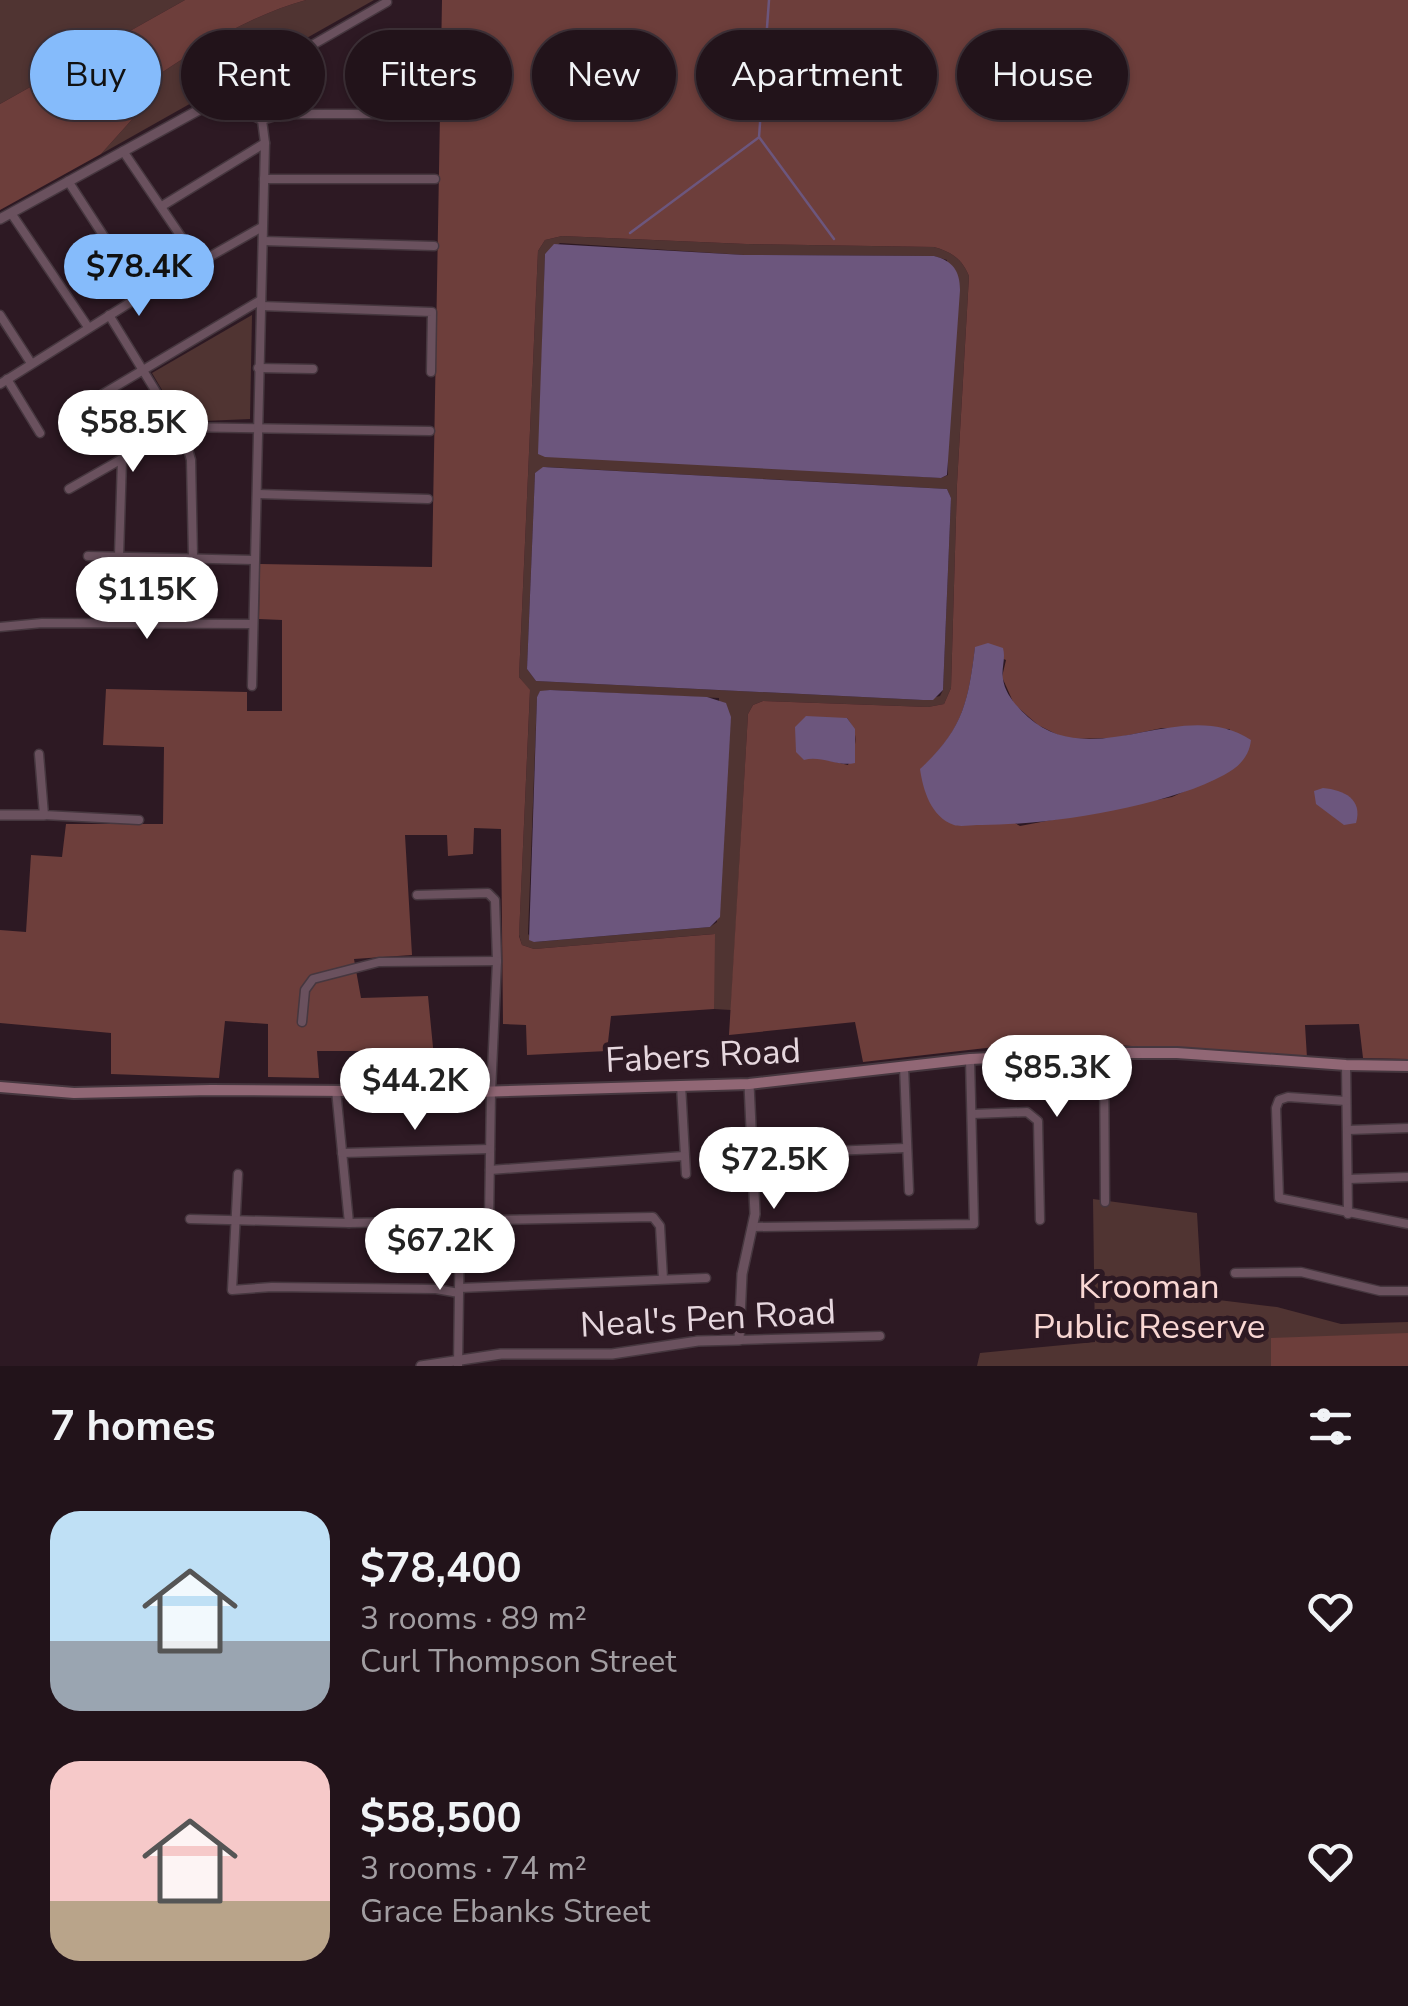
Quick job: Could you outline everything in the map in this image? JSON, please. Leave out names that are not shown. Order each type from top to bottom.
[{"type":"main road","name":"Fabers Road","points":[[0,1088],[74,1093],[490,1092],[748,1084],[970,1059],[1104,1052],[1408,1066]]},
{"type":"street","points":[[325,38],[387,2]]},
{"type":"street","points":[[0,219],[181,120]]},
{"type":"street","points":[[252,686],[265,143],[262,120]]},
{"type":"street","points":[[162,206],[265,143]]},
{"type":"street","points":[[123,151],[200,263]]},
{"type":"street","points":[[264,179],[436,179]]},
{"type":"street","points":[[68,181],[142,295]]},
{"type":"street","points":[[11,212],[88,328]]},
{"type":"street","points":[[40,433],[4,382],[142,295],[262,227]]},
{"type":"street","points":[[263,241],[434,246]]},
{"type":"street","points":[[86,404],[261,303],[432,312],[431,372]]},
{"type":"street","points":[[0,315],[32,363]]},
{"type":"street","points":[[110,315],[178,427],[191,460],[193,557]]},
{"type":"street","points":[[258,368],[313,369]]},
{"type":"street","points":[[70,489],[178,427],[430,431]]},
{"type":"street","points":[[119,556],[122,460]]},
{"type":"street","points":[[258,494],[428,499]]},
{"type":"street","points":[[88,556],[254,560]]},
{"type":"street","points":[[0,628],[42,623],[252,624]]},
{"type":"street","points":[[39,754],[44,816]]},
{"type":"street","points":[[0,815],[139,820]]},
{"type":"street","points":[[418,895],[492,894],[496,905],[498,961],[490,1092],[490,1220]]},
{"type":"street","points":[[302,1022],[305,990],[314,978],[379,962],[498,961]]},
{"type":"street","points":[[1104,1052],[1104,1202]]},
{"type":"street","points":[[753,1227],[974,1224],[970,1059]]},
{"type":"street","points":[[1346,1065],[1348,1214]]},
{"type":"street","points":[[904,1066],[909,1191]]},
{"type":"street","points":[[740,1340],[742,1274],[753,1227],[748,1084]]},
{"type":"street","points":[[681,1085],[686,1174]]},
{"type":"street","points":[[336,1090],[349,1223]]},
{"type":"street","points":[[1346,1101],[1288,1097],[1279,1100],[1276,1190],[1282,1200],[1408,1224]]},
{"type":"street","points":[[972,1114],[1028,1112],[1038,1121],[1040,1220]]},
{"type":"street","points":[[1348,1130],[1408,1128]]},
{"type":"street","points":[[753,1154],[906,1148]]},
{"type":"street","points":[[342,1153],[490,1150]]},
{"type":"street","points":[[490,1170],[684,1156]]},
{"type":"street","points":[[238,1174],[232,1290],[272,1286],[459,1290],[706,1278]]},
{"type":"street","points":[[1348,1179],[1408,1177]]},
{"type":"street","points":[[190,1219],[349,1223],[652,1216],[660,1226],[663,1279]]},
{"type":"street","points":[[458,1363],[460,1221]]},
{"type":"street","points":[[1234,1273],[1300,1272],[1380,1290],[1408,1291]]},
{"type":"street","name":"Neal's Pen Road","points":[[421,1366],[512,1354],[612,1354],[698,1340],[880,1336]]},
{"type":"green space","points":[[0,0],[185,0],[132,30],[30,30],[30,87],[0,104]]},
{"type":"green space","points":[[306,0],[374,0],[321,30],[234,30]]},
{"type":"green space","points":[[181,61],[181,109],[101,154],[132,120],[161,120],[161,74]]},
{"type":"green space","points":[[562,236],[934,247],[956,257],[969,276],[951,688],[944,704],[928,707],[763,701],[753,705],[748,714],[731,1010],[714,1009],[714,934],[534,949],[522,945],[519,935],[530,691],[519,677],[538,251],[545,240]],"holes":[[[560,243],[744,255],[934,256],[947,260],[948,475],[941,478],[539,454],[545,254]],[[547,467],[947,489],[951,498],[940,696],[923,700],[536,681],[527,669],[535,473]],[[540,692],[719,698],[717,922],[710,927],[535,942],[528,934]]]},
{"type":"green space","points":[[252,315],[250,419],[181,422],[152,373]]},
{"type":"green space","name":"Krooman Public Reserve","points":[[1093,1199],[1197,1213],[1202,1298],[1277,1307],[1341,1324],[1408,1322],[1408,1366],[977,1366],[980,1353],[1095,1342]]},
{"type":"shaded area","points":[[185,0],[306,0],[234,30],[181,30],[181,61],[161,74],[161,30],[132,30]]},
{"type":"shaded area","points":[[442,0],[1408,0],[1408,1059],[1363,1058],[1359,1024],[1305,1025],[1307,1058],[1102,1044],[995,1047],[863,1062],[855,1022],[729,1035],[748,714],[753,705],[763,701],[928,707],[944,704],[951,688],[969,276],[956,257],[946,251],[934,247],[562,236],[545,240],[538,251],[519,677],[530,690],[519,936],[522,945],[534,949],[715,934],[714,1009],[611,1016],[607,1051],[527,1055],[526,1025],[503,1024],[501,829],[474,828],[473,854],[448,856],[447,835],[405,835],[412,955],[354,959],[361,998],[428,996],[436,1078],[396,1080],[392,1051],[317,1051],[319,1078],[268,1077],[268,1024],[225,1021],[219,1078],[111,1074],[111,1033],[0,1023],[0,930],[26,932],[31,855],[62,857],[66,824],[163,824],[164,747],[103,745],[106,689],[247,692],[247,711],[282,711],[282,620],[259,619],[260,564],[432,567],[440,120],[512,120],[512,30],[441,30]],"holes":[[[975,648],[1006,660],[1002,677],[1014,704],[1038,725],[1066,739],[1115,738],[1162,728],[1230,729],[1196,786],[1172,797],[1020,826],[921,769],[955,728],[970,684]],[[830,718],[847,718],[855,735],[848,765],[815,757]]]},
{"type":"shaded area","points":[[30,87],[30,120],[132,120],[101,154],[0,210],[0,104]]},
{"type":"shaded area","points":[[554,244],[744,255],[934,256],[946,261],[957,272],[960,290],[947,475],[941,478],[538,454],[545,254]]},
{"type":"shaded area","points":[[543,467],[947,489],[951,498],[943,690],[933,700],[923,700],[536,681],[527,669],[535,473]]},
{"type":"shaded area","points":[[988,643],[1003,648],[1003,679],[1012,700],[1028,717],[1053,733],[1081,739],[1109,738],[1196,725],[1224,728],[1251,740],[1248,752],[1239,765],[1224,775],[1138,805],[1036,822],[954,825],[934,809],[920,769],[954,728],[966,700],[975,647]]},
{"type":"shaded area","points":[[540,691],[707,697],[726,703],[731,717],[720,917],[710,927],[529,940],[537,697]]},
{"type":"shaded area","points":[[806,716],[847,718],[855,729],[855,763],[804,760],[796,752],[795,727]]},
{"type":"shaded area","points":[[1323,788],[1350,797],[1357,808],[1356,823],[1344,825],[1316,804],[1314,791]]},
{"type":"shaded area","points":[[1408,1333],[1408,1366],[1271,1366],[1271,1338]]},
{"type":"waterway","points":[[769,0],[759,137],[834,239]]},
{"type":"waterway","points":[[630,233],[758,138]]}]
